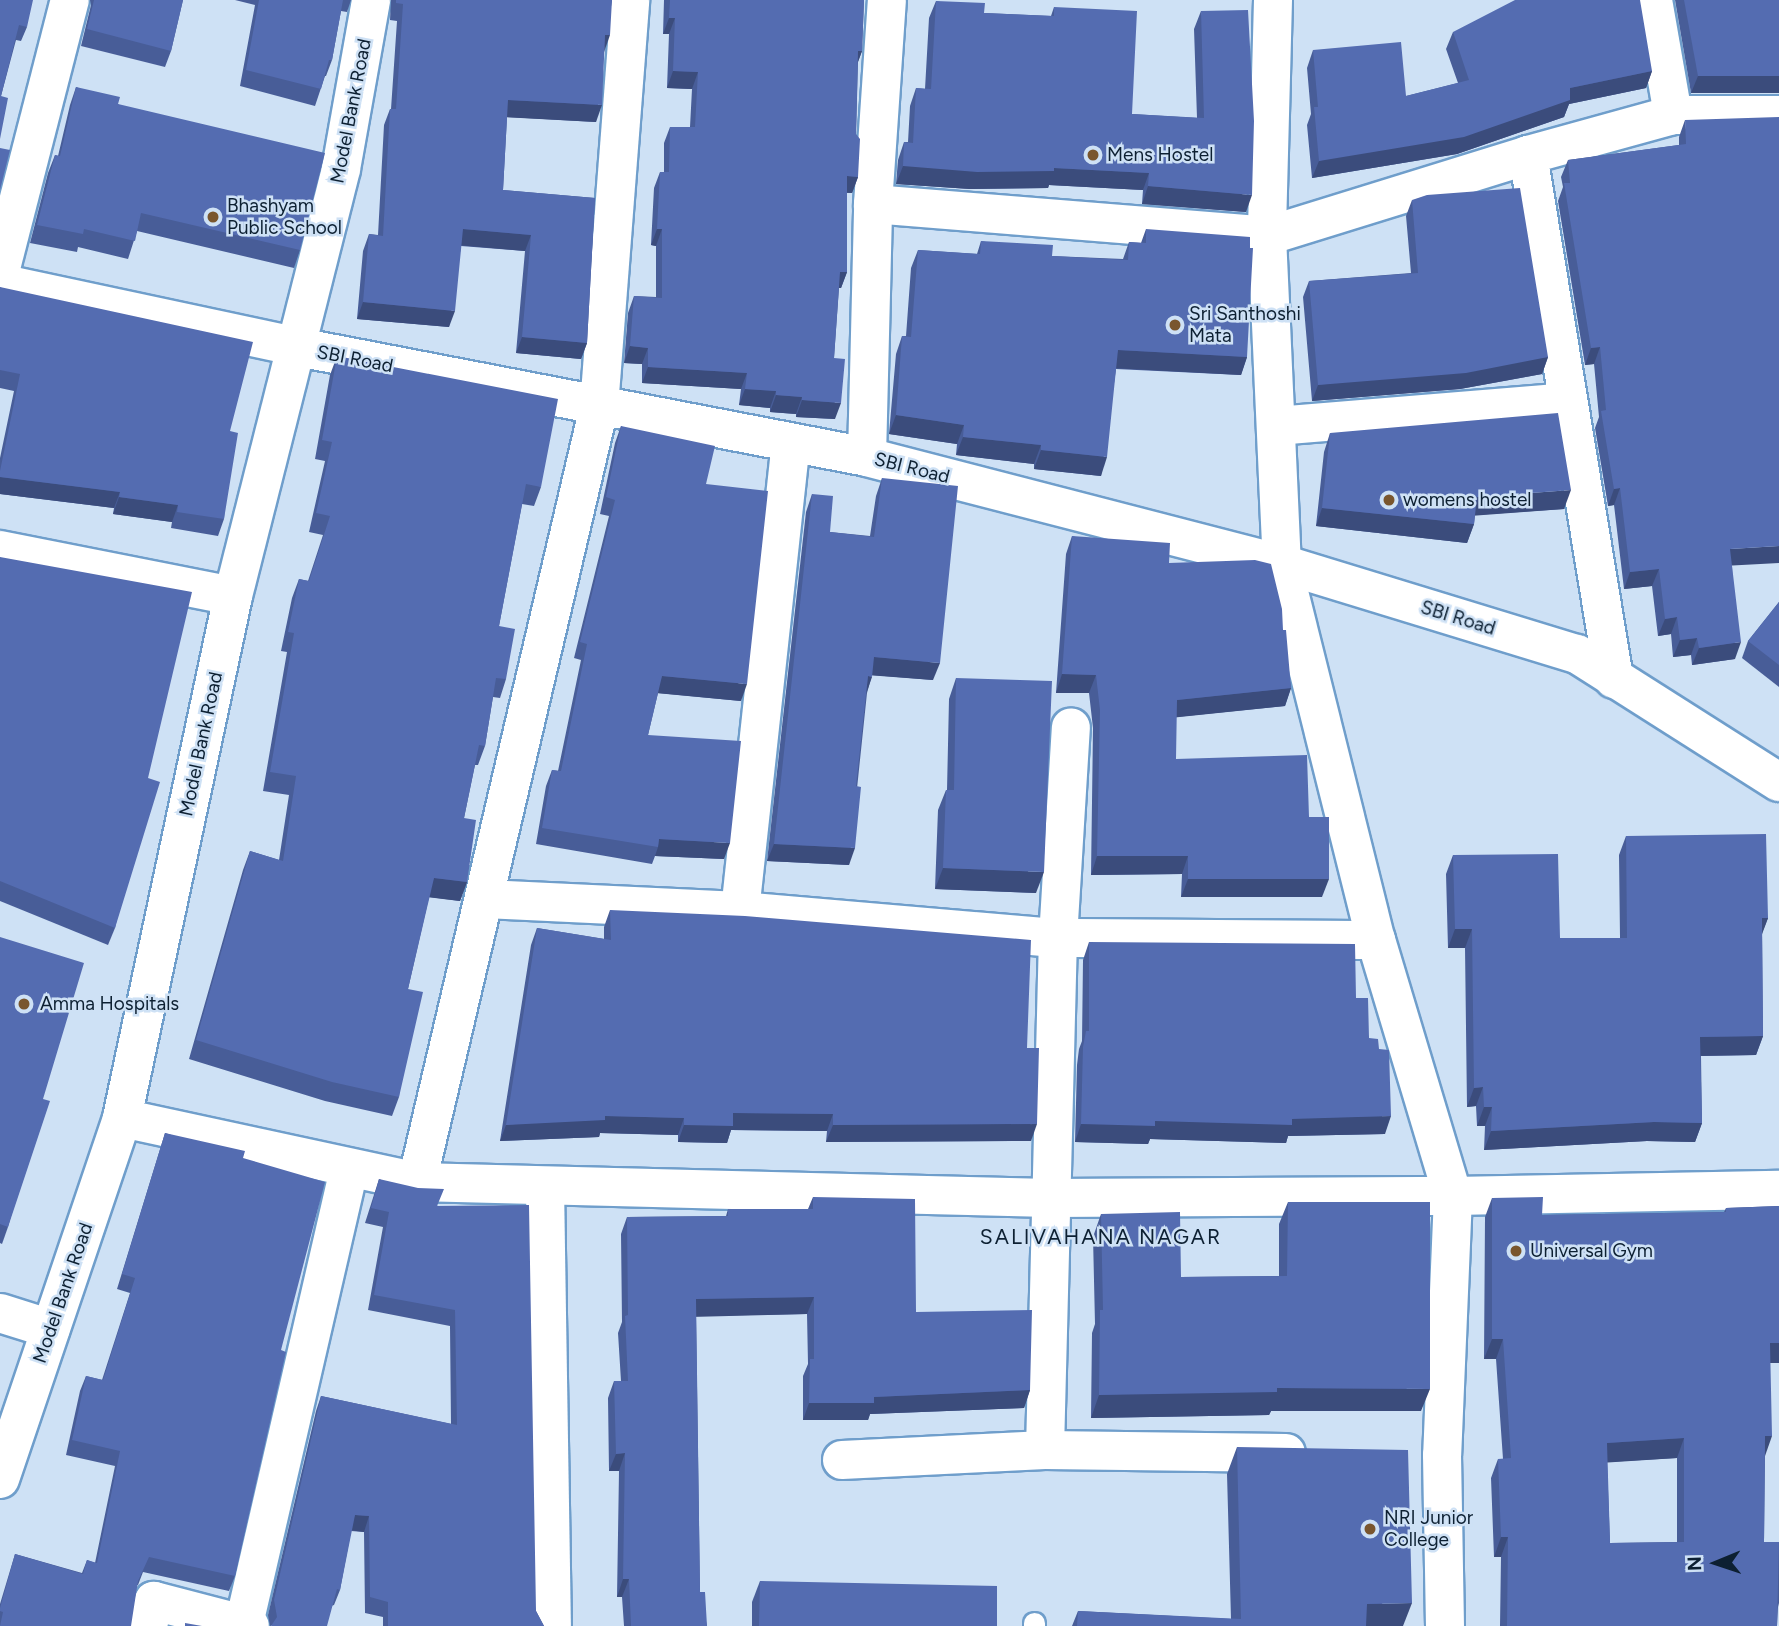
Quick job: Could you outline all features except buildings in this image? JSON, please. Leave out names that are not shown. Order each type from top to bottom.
[{"type":"street","points":[[0,272],[70,0]]},
{"type":"street","name":"Model Bank Road","points":[[0,1479],[122,1118],[233,596],[341,169],[371,0]]},
{"type":"street","points":[[417,1182],[599,407],[630,0]]},
{"type":"street","points":[[867,457],[873,204],[887,0]]},
{"type":"street","points":[[1273,0],[1267,236],[1282,564],[1376,940],[1454,1196],[1442,1455],[1445,1626]]},
{"type":"street","points":[[1653,0],[1672,115]]},
{"type":"street","points":[[873,204],[1267,236],[1528,155],[1672,115],[1779,115]]},
{"type":"street","points":[[1528,155],[1566,402],[1614,678]]},
{"type":"street","name":"SBI Road","points":[[0,283],[298,347],[867,457],[1282,564],[1577,654],[1779,782]]},
{"type":"street","points":[[1277,426],[1566,402]]},
{"type":"street","points":[[740,911],[791,443]]},
{"type":"street","points":[[0,550],[233,596]]},
{"type":"street","points":[[1045,1450],[1058,938],[1071,727]]},
{"type":"street","points":[[485,899],[740,911],[1058,938],[1376,940]]},
{"type":"street","points":[[122,1118],[417,1182],[1050,1198],[1454,1196],[1779,1190]]},
{"type":"street","points":[[148,1626],[154,1601],[247,1625],[349,1169]]},
{"type":"street","points":[[545,1186],[552,1626]]},
{"type":"street","points":[[0,1313],[51,1329]]},
{"type":"street","points":[[842,1460],[1045,1450],[1319,1454]]},
{"type":"street","points":[[1401,1455],[1442,1455]]},
{"type":"place","name":"Mens Hostel","points":[[1093,155]]},
{"type":"place","name":"Bhashyam Public School","points":[[213,217]]},
{"type":"place","name":"Sri Santhoshi Mata","points":[[1175,325]]},
{"type":"place","name":"womens hostel","points":[[1389,500]]},
{"type":"place","name":"Amma Hospitals","points":[[24,1004]]},
{"type":"place","name":"Universal Gym","points":[[1516,1251]]},
{"type":"place","name":"NRI Junior College","points":[[1370,1529]]},
{"type":"district","name":"SALIVAHANA NAGAR","points":[[1101,1237]]}]
